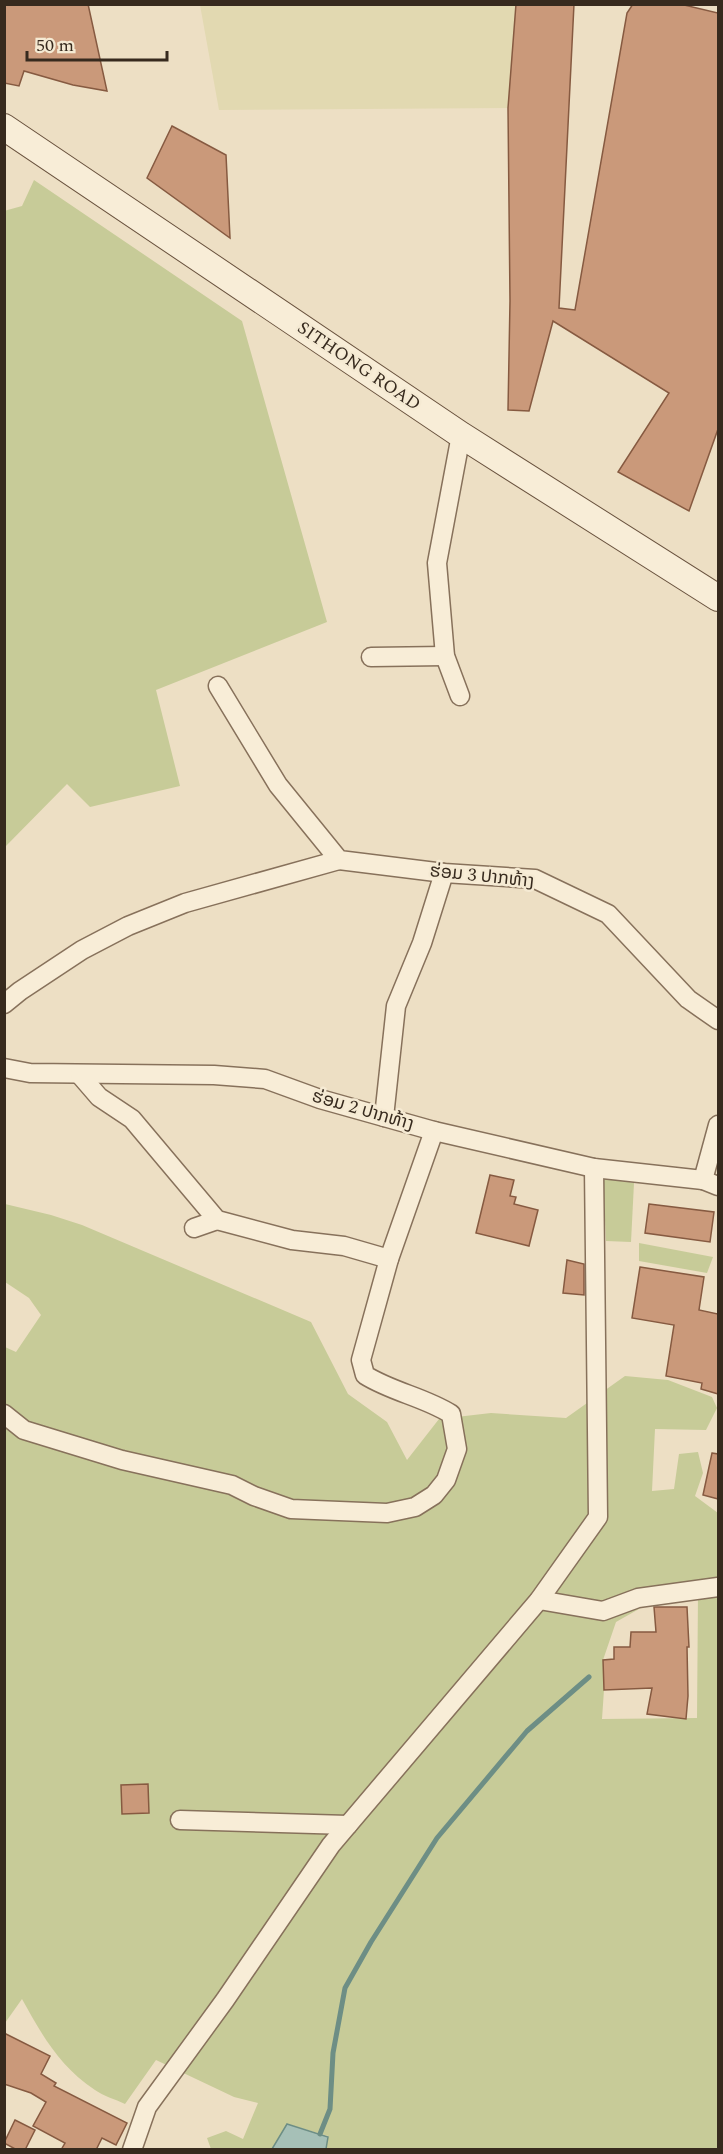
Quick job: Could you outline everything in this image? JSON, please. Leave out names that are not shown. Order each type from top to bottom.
[{"type":"main road","name":"SITHONG ROAD","points":[[4,127],[461,435],[718,598]]},
{"type":"street","points":[[460,696],[446,656],[437,563],[461,435]]},
{"type":"street","points":[[371,657],[446,656]]},
{"type":"street","points":[[218,686],[278,785],[339,860]]},
{"type":"street","name":"ຮ່ອມ 3 ປາກທ້າງ","points":[[4,1004],[81,950],[128,926],[185,903],[339,860],[444,873],[536,879],[608,914],[688,999],[718,1020]]},
{"type":"street","points":[[384,1117],[396,1006],[422,944],[444,873]]},
{"type":"street","name":"ຮ່ອມ 2 ປາກທ້າງ","points":[[4,1068],[30,1073],[80,1075],[214,1075],[265,1078],[320,1099],[434,1131],[594,1168],[711,1183]]},
{"type":"street","points":[[80,1075],[99,1097],[132,1119],[217,1220]]},
{"type":"street","points":[[711,1183],[718,1125]]},
{"type":"street","points":[[4,1414],[24,1430],[122,1460],[232,1485],[254,1496],[291,1509],[387,1513],[415,1507],[434,1495],[446,1480],[457,1449],[451,1414],[440,1407],[382,1386],[365,1375],[361,1360],[389,1259],[434,1131]]},
{"type":"street","points":[[132,2150],[147,2107],[225,2000],[331,1845],[540,1600],[598,1517],[594,1168]]},
{"type":"street","points":[[195,1228],[217,1220],[292,1240],[344,1246],[389,1259]]},
{"type":"street","points":[[540,1600],[603,1611],[638,1598],[718,1587]]},
{"type":"street","points":[[180,1820],[348,1825]]},
{"type":"shaded area","points":[[200,5],[516,5],[508,108],[219,110]]},
{"type":"green space","points":[[34,180],[242,321],[327,622],[156,690],[180,786],[90,807],[67,784],[5,847],[4,211],[22,206]]},
{"type":"green space","points":[[603,1177],[634,1183],[631,1242],[606,1241]]},
{"type":"green space","points":[[5,1204],[82,1225],[311,1322],[348,1394],[387,1422],[407,1460],[439,1419],[491,1413],[566,1418],[625,1376],[668,1380],[712,1397],[717,1408],[706,1430],[655,1429],[652,1491],[674,1489],[679,1454],[698,1452],[703,1473],[695,1496],[718,1513],[718,2149],[326,2149],[328,2136],[287,2124],[272,2149],[211,2149],[207,2138],[226,2131],[243,2139],[258,2103],[234,2097],[156,2060],[125,2104],[98,2092],[71,2071],[44,2037],[22,1999],[5,2023],[5,1347],[16,1352],[41,1315],[29,1298],[5,1282]],"holes":[[[698,1593],[697,1718],[602,1719],[603,1660],[616,1622],[653,1601]]]},
{"type":"green space","points":[[639,1243],[713,1257],[707,1273],[639,1261]]},
{"type":"water","points":[[287,2124],[328,2137],[326,2149],[272,2149]]},
{"type":"building","points":[[4,4],[88,4],[107,91],[73,85],[24,71],[19,86],[4,83]]},
{"type":"building","points":[[516,4],[574,4],[559,308],[575,310],[627,13],[633,4],[680,4],[718,13],[718,429],[689,511],[618,472],[669,393],[553,321],[529,411],[508,410],[510,301],[508,108]]},
{"type":"building","points":[[172,126],[226,155],[230,238],[147,178]]},
{"type":"building","points":[[490,1175],[514,1180],[510,1196],[516,1197],[514,1204],[538,1210],[529,1246],[476,1233]]},
{"type":"building","points":[[649,1204],[714,1212],[710,1242],[645,1233]]},
{"type":"building","points":[[567,1260],[584,1264],[584,1295],[563,1293]]},
{"type":"building","points":[[640,1267],[704,1277],[699,1310],[718,1314],[718,1394],[701,1389],[702,1383],[666,1376],[674,1325],[632,1318]]},
{"type":"building","points":[[712,1453],[718,1454],[718,1499],[703,1495]]},
{"type":"building","points":[[654,1607],[687,1607],[689,1647],[687,1647],[686,1719],[647,1714],[652,1688],[604,1690],[603,1660],[614,1659],[614,1647],[630,1647],[631,1632],[656,1632]]},
{"type":"building","points":[[148,1784],[149,1813],[122,1814],[121,1785]]},
{"type":"building","points":[[4,2033],[50,2056],[41,2074],[56,2083],[54,2086],[127,2123],[116,2145],[102,2138],[96,2150],[61,2150],[65,2143],[33,2126],[46,2102],[31,2093],[4,2084]]},
{"type":"building","points":[[15,2120],[35,2130],[25,2150],[17,2150],[4,2143]]},
{"type":"waterway","points":[[320,2134],[330,2109],[333,2053],[345,1988],[371,1942],[437,1838],[527,1731],[589,1677]]}]
